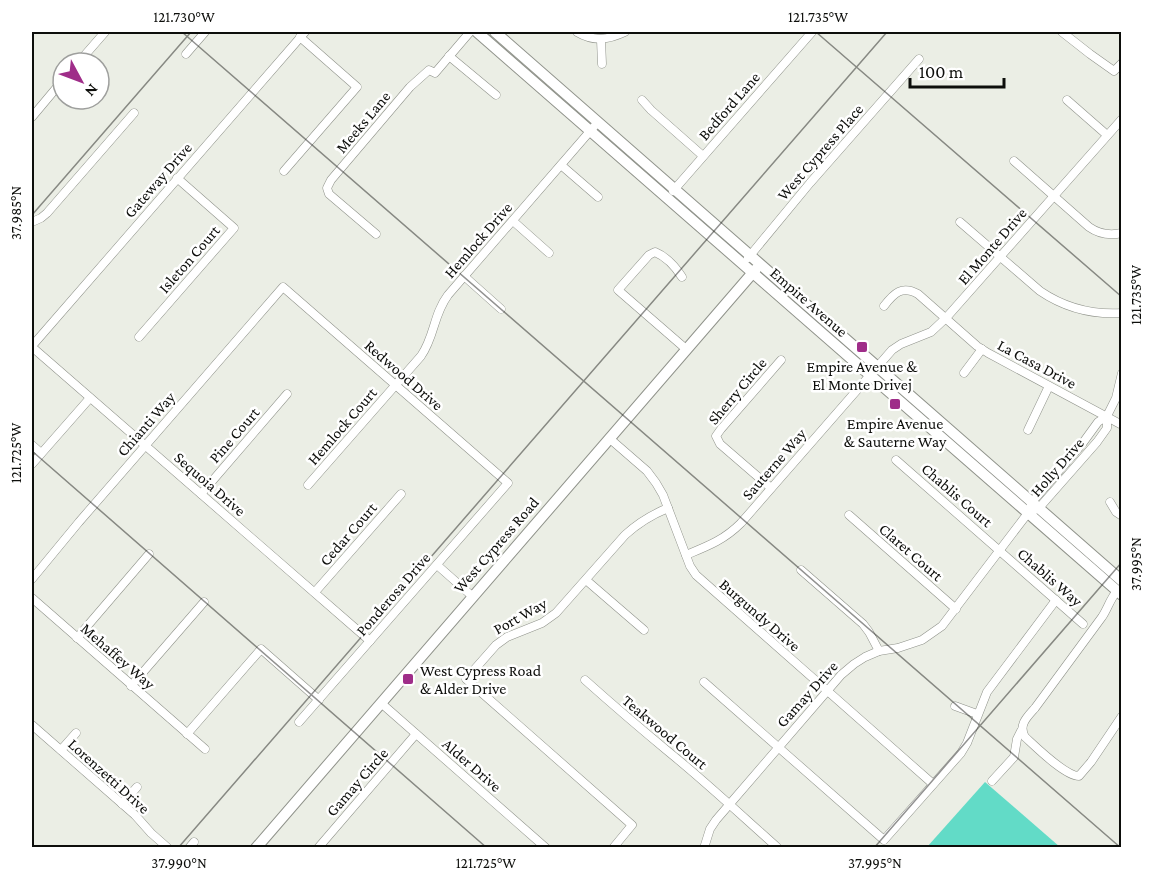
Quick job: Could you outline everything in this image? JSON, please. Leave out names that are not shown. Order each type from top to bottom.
[{"type":"main road","name":"Empire Avenue","points":[[477,32],[595,127],[671,194],[752,273],[874,370],[1035,505],[1121,590]]},
{"type":"main road","name":"Empire Avenue","points":[[503,34],[595,127]]},
{"type":"main road","name":"Empire Avenue","points":[[671,194],[750,255],[1028,513],[1121,590]]},
{"type":"main road","name":"West Cypress Road","points":[[256,848],[760,264]]},
{"type":"street","points":[[88,51],[105,32]]},
{"type":"street","points":[[186,54],[205,32]]},
{"type":"street","name":"Meeks Lane","points":[[376,234],[329,194],[327,188],[410,87],[429,70],[435,73],[470,32]]},
{"type":"street","points":[[577,32],[592,39],[611,38],[625,32]]},
{"type":"street","name":"Bedford Lane","points":[[671,194],[812,32]]},
{"type":"street","points":[[1062,32],[1114,71],[1122,63]]},
{"type":"street","points":[[284,171],[357,87],[303,34]]},
{"type":"street","name":"Gateway Drive","points":[[32,346],[303,34]]},
{"type":"street","points":[[496,48],[503,34]]},
{"type":"street","points":[[601,39],[602,64]]},
{"type":"street","points":[[449,56],[496,95]]},
{"type":"street","name":"West Cypress Place","points":[[742,264],[919,59]]},
{"type":"street","points":[[32,117],[51,94]]},
{"type":"street","points":[[642,99],[651,111],[703,156]]},
{"type":"street","points":[[1067,100],[1107,135]]},
{"type":"street","points":[[32,222],[47,213],[134,113]]},
{"type":"street","name":"El Monte Drive","points":[[874,370],[892,350],[931,332],[946,318],[1122,119]]},
{"type":"street","name":"Hemlock Drive","points":[[395,385],[427,347],[439,309],[448,295],[595,127]]},
{"type":"street","points":[[1014,161],[1097,232],[1122,233]]},
{"type":"street","points":[[561,165],[598,197]]},
{"type":"street","name":"Isleton Court","points":[[139,337],[234,228],[177,178]]},
{"type":"street","points":[[513,221],[549,253]]},
{"type":"street","points":[[960,222],[1052,300],[1095,314],[1121,316]]},
{"type":"street","points":[[682,277],[676,267],[663,255],[655,252],[649,255],[618,290],[686,349]]},
{"type":"street","points":[[464,276],[501,309]]},
{"type":"street","name":"Redwood Drive","points":[[283,287],[508,483]]},
{"type":"street","name":"Chianti Way","points":[[32,579],[283,287]]},
{"type":"street","name":"La Casa Drive","points":[[884,306],[893,294],[900,291],[913,291],[982,349],[1122,425]]},
{"type":"street","name":"Sequoia Drive","points":[[32,346],[370,641]]},
{"type":"street","points":[[964,373],[982,349]]},
{"type":"street","name":"Sherry Circle","points":[[771,488],[720,444],[717,436],[781,360]]},
{"type":"street","name":"Sauterne Way","points":[[686,555],[717,542],[731,533],[874,370]]},
{"type":"street","name":"Holly Drive","points":[[1028,513],[1097,442],[1107,428],[1107,416],[1116,398],[1122,373]]},
{"type":"street","name":"Hemlock Court","points":[[308,485],[395,385]]},
{"type":"street","points":[[1028,430],[1049,386]]},
{"type":"street","name":"Pine Court","points":[[201,494],[287,394]]},
{"type":"street","points":[[32,465],[90,398]]},
{"type":"street","name":"Burgundy Drive","points":[[609,438],[652,478],[663,495],[696,576],[933,784]]},
{"type":"street","points":[[32,445],[41,453]]},
{"type":"street","name":"Chablis Court","points":[[896,460],[999,550]]},
{"type":"street","name":"Ponderosa Drive","points":[[299,722],[508,483]]},
{"type":"street","name":"Cedar Court","points":[[315,592],[401,494]]},
{"type":"street","points":[[1110,502],[1116,512],[1122,516]]},
{"type":"street","name":"Port Way","points":[[613,848],[632,825],[466,679],[496,645],[521,631],[542,623],[556,613],[625,535],[646,518],[668,508]]},
{"type":"street","name":"Gamay Drive","points":[[704,848],[710,829],[716,820],[827,691],[854,664],[865,657],[921,640],[942,626],[1028,513]]},
{"type":"street","name":"Claret Court","points":[[849,515],[956,609]]},
{"type":"street","name":"Chablis Way","points":[[999,550],[1083,624]]},
{"type":"street","points":[[77,638],[149,554]]},
{"type":"street","points":[[436,565],[472,596]]},
{"type":"street","points":[[801,570],[863,624],[879,651]]},
{"type":"street","points":[[586,580],[644,630]]},
{"type":"street","points":[[992,781],[1014,757],[1017,739],[1026,717],[1108,608],[1109,601],[1121,590]]},
{"type":"street","name":"Mehaffey Way","points":[[32,598],[204,749]]},
{"type":"street","points":[[704,682],[884,840],[961,753],[987,692],[1056,600]]},
{"type":"street","points":[[131,686],[204,602]]},
{"type":"street","points":[[188,734],[261,650],[319,700]]},
{"type":"street","name":"Teakwood Court","points":[[585,680],[778,848]]},
{"type":"street","name":"Alder Drive","points":[[381,703],[546,848]]},
{"type":"street","points":[[955,706],[977,714]]},
{"type":"street","points":[[1021,731],[1057,764],[1073,776],[1079,776],[1122,716]]},
{"type":"street","name":"Lorenzetti Drive","points":[[32,725],[168,848]]},
{"type":"street","points":[[61,750],[76,733]]},
{"type":"street","name":"Gamay Circle","points":[[318,848],[416,734]]},
{"type":"street","points":[[122,804],[137,786]]},
{"type":"water","points":[[985,782],[1060,847],[927,847]]},
{"type":"place","name":"Empire Avenue & El Monte Drivej","points":[[862,347]]},
{"type":"place","name":"Empire Avenue & Sauterne Way","points":[[895,404]]},
{"type":"place","name":"West Cypress Road & Alder Drive","points":[[408,679]]}]
